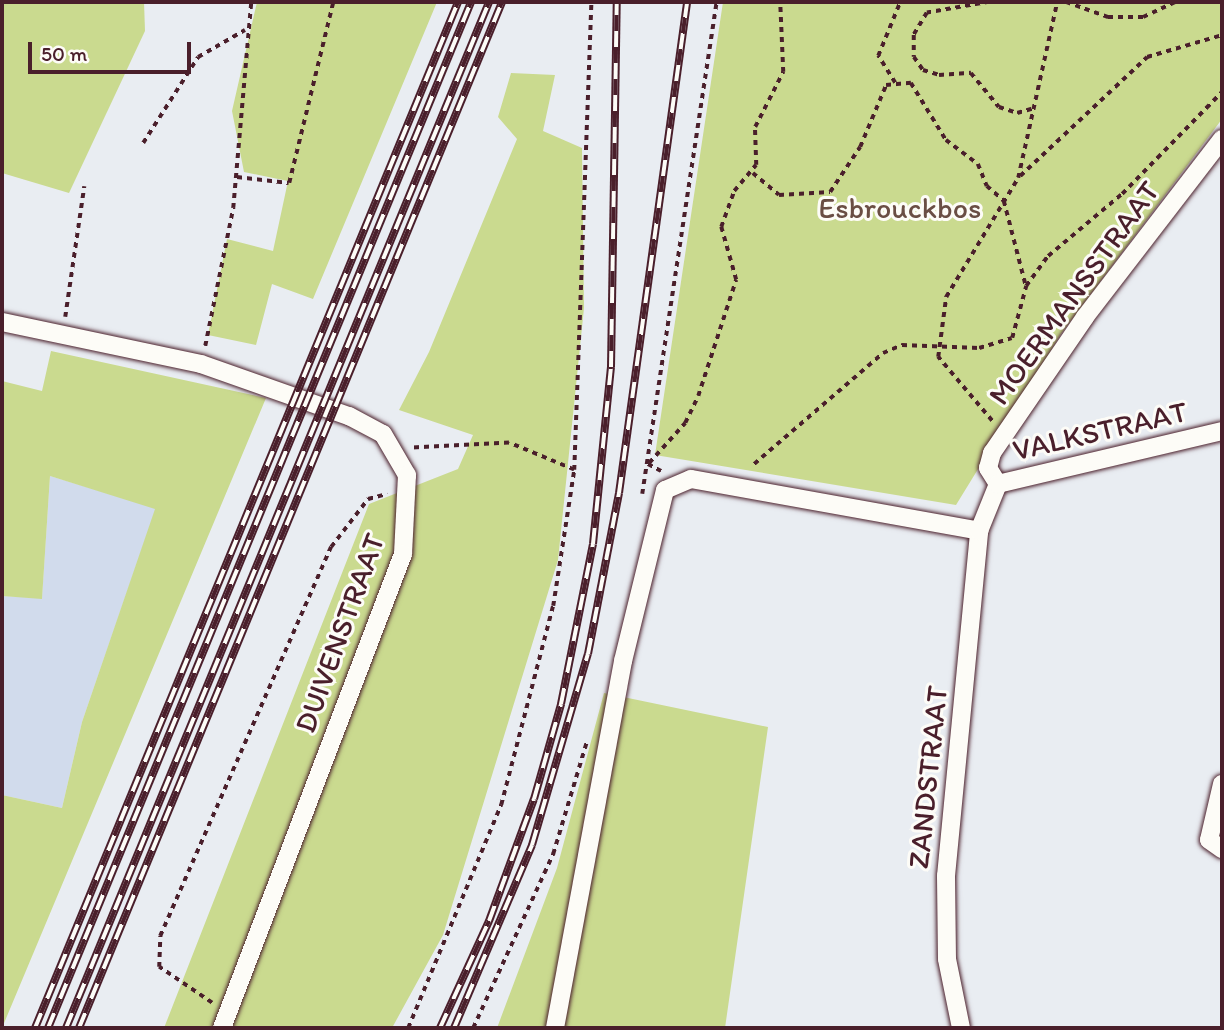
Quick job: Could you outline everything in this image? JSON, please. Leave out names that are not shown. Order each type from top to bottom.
[{"type":"street","name":"MOERMANSSTRAAT","points":[[998,484],[988,468],[1005,435],[1085,317],[1222,139]]},
{"type":"street","points":[[2,322],[201,364],[349,416],[396,449]]},
{"type":"street","name":"VALKSTRAAT","points":[[979,531],[998,484],[1222,431]]},
{"type":"street","name":"DUIVENSTRAAT","points":[[222,1028],[403,554],[410,488],[396,449]]},
{"type":"street","points":[[555,1028],[623,661],[665,489],[691,479],[979,531]]},
{"type":"street","name":"ZANDSTRAAT","points":[[961,1028],[944,916],[979,531]]},
{"type":"street","points":[[1222,784],[1209,840],[1222,849]]},
{"type":"path","points":[[201,364],[237,177],[245,30],[251,2]]},
{"type":"path","points":[[237,177],[289,183],[333,2]]},
{"type":"path","points":[[408,1028],[501,805],[553,606],[574,470],[591,2]]},
{"type":"path","points":[[716,2],[648,464],[685,423],[709,368],[736,280],[721,227],[734,191],[752,173],[759,156],[755,127],[786,60],[777,32],[780,2]]},
{"type":"path","points":[[895,83],[878,56],[900,2]]},
{"type":"path","points":[[989,2],[927,13],[914,35],[914,57],[939,75],[971,73],[999,107],[1017,113],[1035,108]]},
{"type":"path","points":[[1018,178],[1057,2]]},
{"type":"path","points":[[1066,2],[1082,11],[1131,17],[1175,2]]},
{"type":"path","points":[[143,143],[198,57],[245,30]]},
{"type":"path","points":[[1005,435],[938,357],[946,297],[1018,178],[1147,57],[1222,35]]},
{"type":"path","points":[[752,173],[779,195],[830,192],[860,147],[886,85],[911,83],[925,98],[946,140],[978,163],[987,186],[1004,201],[1026,286]]},
{"type":"path","points":[[754,464],[883,353],[940,345],[979,348],[1012,338],[1026,286],[1048,256],[1122,194],[1222,92]]},
{"type":"path","points":[[63,337],[83,186]]},
{"type":"path","points":[[396,449],[489,440],[574,470]]},
{"type":"path","points":[[229,1009],[196,997],[159,967],[160,936],[331,547],[368,499],[410,488]]},
{"type":"path","points":[[473,1028],[552,854],[583,752]]},
{"type":"shaded area","points":[[50,476],[156,508],[82,722],[62,808],[2,795],[2,596],[42,598]]},
{"type":"green space","points":[[2,2],[144,2],[145,31],[69,193],[2,173]]},
{"type":"green space","points":[[257,2],[437,2],[313,299],[272,284],[256,345],[208,335],[227,239],[273,251],[288,181],[244,172],[232,111]]},
{"type":"green space","name":"Esbrouckbos","points":[[723,2],[1222,2],[1222,119],[1061,334],[956,505],[655,455]]},
{"type":"green space","points":[[511,73],[555,75],[543,131],[582,148],[584,308],[558,560],[443,935],[392,1028],[164,1028],[369,504],[458,469],[473,435],[399,410],[429,352],[517,139],[498,117]]},
{"type":"green space","points":[[51,351],[266,398],[2,1028],[2,795],[62,808],[82,722],[155,509],[50,476],[42,599],[2,596],[2,381],[42,391]]},
{"type":"green space","points":[[604,693],[768,727],[725,1028],[497,1028],[557,868]]},
{"type":"railway","points":[[35,1028],[458,2]]},
{"type":"railway","points":[[48,1028],[471,2]]},
{"type":"railway","points":[[66,1028],[489,2]]},
{"type":"railway","points":[[79,1028],[502,2]]},
{"type":"railway","points":[[440,1028],[489,921],[534,799],[561,704],[593,544],[611,367],[617,2]]},
{"type":"railway","points":[[454,1028],[532,845],[588,654],[619,493],[687,2]]}]
